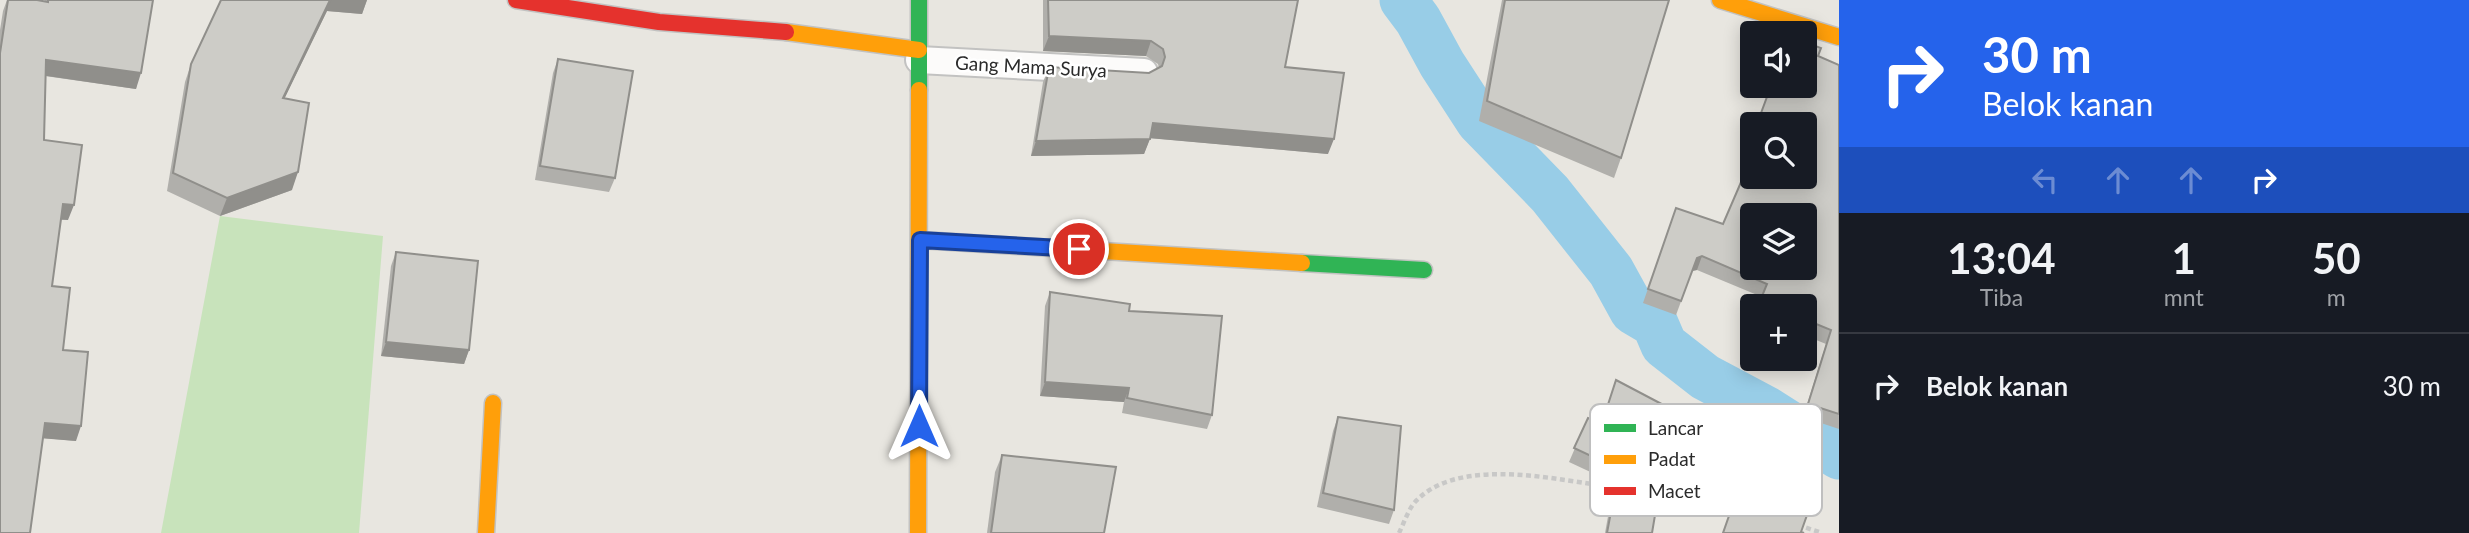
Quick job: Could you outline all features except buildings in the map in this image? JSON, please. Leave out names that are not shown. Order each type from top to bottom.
[{"type":"street","points":[[516,0],[659,22],[829,36],[919,55]]},
{"type":"street","points":[[918,533],[919,0]]},
{"type":"street","points":[[1720,0],[1839,37]]},
{"type":"street","points":[[920,240],[1424,270]]},
{"type":"street","points":[[486,533],[493,403]]},
{"type":"lane","name":"Gang Mama Surya","points":[[919,55],[1144,72]]},
{"type":"path","points":[[1399,533],[1415,501],[1445,480],[1490,473],[1590,484]]},
{"type":"path","points":[[1786,522],[1822,533]]},
{"type":"green space","points":[[220,216],[383,236],[359,533],[161,533]]},
{"type":"waterway","points":[[1403,0],[1479,121],[1550,194],[1611,271],[1633,311],[1655,324],[1664,345],[1705,377],[1756,404]]},
{"type":"waterway","points":[[1822,445],[1839,456]]},
{"type":"traffic: fast","points":[[919,0],[919,90]]},
{"type":"traffic: fast","points":[[1302,263],[1424,270]]},
{"type":"traffic: slow","points":[[1720,0],[1839,37]]},
{"type":"traffic: slow","points":[[786,32],[919,50]]},
{"type":"traffic: slow","points":[[918,533],[919,90]]},
{"type":"traffic: slow","points":[[920,240],[1302,263]]},
{"type":"traffic: slow","points":[[486,533],[493,403]]},
{"type":"traffic: jam","points":[[516,0],[659,22],[786,32]]},
{"type":"route","points":[[919,426],[920,240],[1079,249]]}]
